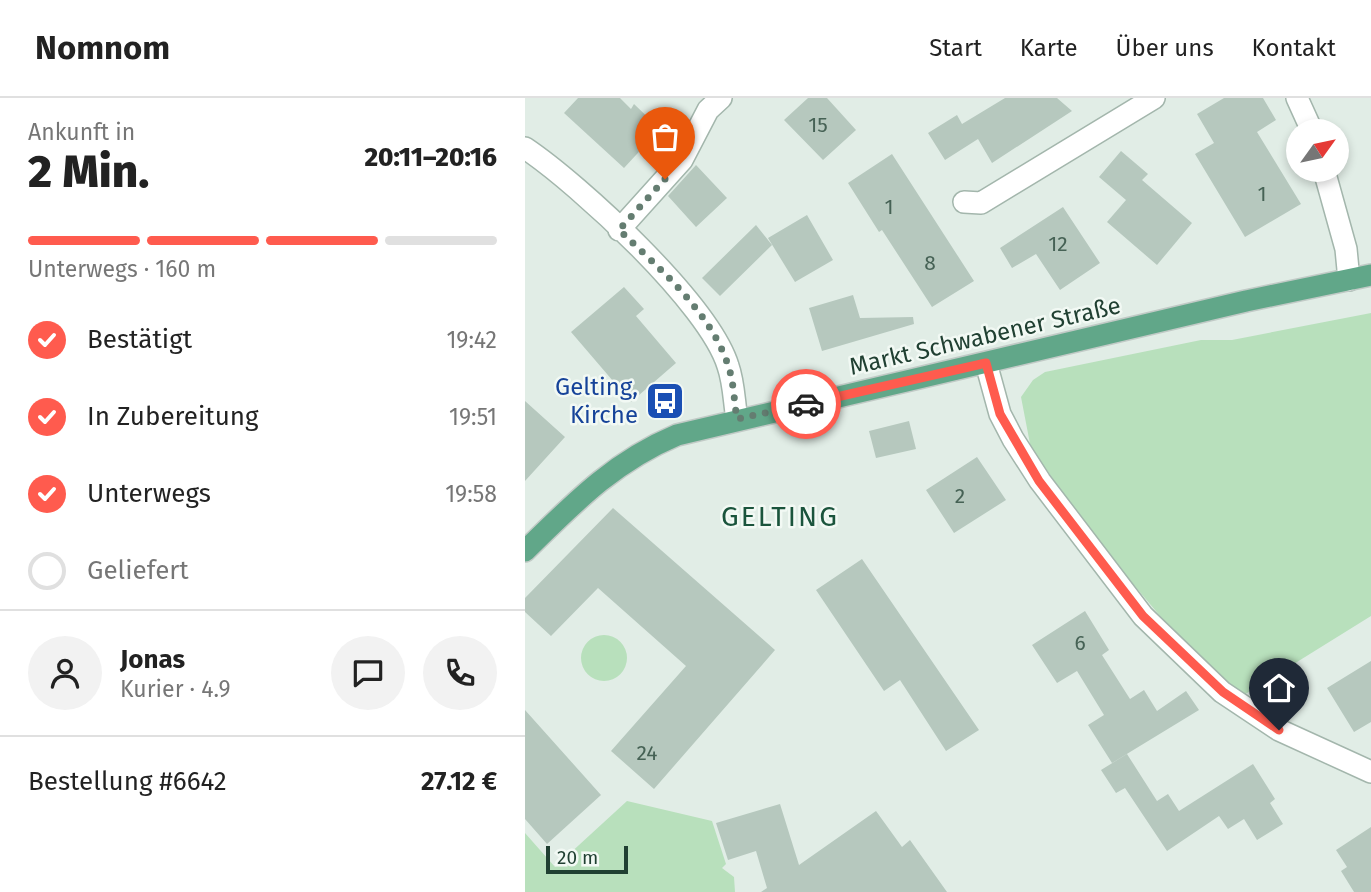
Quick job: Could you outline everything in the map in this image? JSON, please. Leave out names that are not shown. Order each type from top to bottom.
[{"type":"main road","name":"Markt Schwabener Straße","points":[[525,551],[587,490],[623,462],[677,435],[1246,301],[1371,275]]},
{"type":"street","points":[[619,230],[682,160],[708,110],[721,98]]},
{"type":"street","points":[[964,202],[981,204],[1154,98]]},
{"type":"street","points":[[1297,98],[1306,119]]},
{"type":"street","points":[[525,148],[547,163],[619,230],[691,303],[728,364],[737,419]]},
{"type":"street","points":[[1327,182],[1346,249],[1349,280]]},
{"type":"street","points":[[986,363],[1000,414],[1039,481],[1143,616],[1234,699],[1279,730],[1371,772]]},
{"type":"green space","points":[[1371,313],[1371,616],[1239,698],[1182,642],[1112,559],[1031,449],[1021,397],[1033,380],[1045,372],[1201,340],[1232,340]]},
{"type":"green space","points":[[604,635],[621,641],[627,658],[621,675],[604,681],[587,675],[581,658],[587,641]]},
{"type":"green space","points":[[627,801],[712,821],[726,864],[722,868],[734,877],[735,892],[525,892],[525,833],[555,867]]},
{"type":"building","points":[[578,98],[620,98],[631,109],[634,104],[660,129],[624,168],[564,113]]},
{"type":"building","points":[[808,98],[827,98],[856,130],[823,160],[784,120]]},
{"type":"building","points":[[1005,98],[1057,98],[1072,111],[992,163],[978,139],[945,160],[928,133],[957,115],[962,124]]},
{"type":"building","points":[[1224,98],[1263,98],[1276,120],[1257,132],[1301,204],[1245,237],[1195,154],[1214,143],[1197,114]]},
{"type":"building","points":[[1121,151],[1148,174],[1142,180],[1192,223],[1157,265],[1107,222],[1126,200],[1099,177]]},
{"type":"building","points":[[892,154],[974,281],[932,307],[848,183]]},
{"type":"building","points":[[696,165],[727,198],[696,227],[668,196]]},
{"type":"building","points":[[1063,207],[1100,263],[1060,290],[1036,254],[1012,268],[1000,248]]},
{"type":"building","points":[[807,215],[833,260],[795,282],[768,238]]},
{"type":"building","points":[[756,225],[772,245],[720,296],[702,278]]},
{"type":"building","points":[[624,287],[644,309],[636,316],[676,363],[631,402],[571,332]]},
{"type":"building","points":[[853,295],[860,318],[913,317],[914,324],[822,351],[809,308]]},
{"type":"building","points":[[525,401],[565,437],[525,481]]},
{"type":"building","points":[[909,421],[916,449],[876,458],[869,431]]},
{"type":"building","points":[[977,457],[1006,500],[954,533],[926,490]]},
{"type":"building","points":[[613,508],[775,650],[654,789],[611,751],[686,666],[598,588],[551,636],[525,612],[525,598]]},
{"type":"building","points":[[862,559],[979,730],[946,751],[900,680],[884,691],[816,590]]},
{"type":"building","points":[[1085,611],[1109,650],[1102,655],[1130,699],[1144,690],[1157,711],[1186,691],[1199,710],[1112,763],[1088,725],[1104,715],[1077,671],[1057,683],[1032,645]]},
{"type":"building","points":[[1371,661],[1371,722],[1354,732],[1327,688]]},
{"type":"building","points":[[525,710],[601,795],[547,844],[525,819]]},
{"type":"building","points":[[1127,754],[1157,801],[1168,794],[1179,811],[1253,764],[1275,799],[1270,803],[1283,824],[1257,840],[1244,819],[1228,829],[1219,816],[1167,851],[1125,788],[1116,793],[1101,770]]},
{"type":"building","points":[[780,804],[799,865],[876,811],[902,847],[910,840],[947,892],[761,892],[767,888],[756,851],[728,860],[716,823]]},
{"type":"building","points":[[1371,827],[1371,892],[1354,892],[1341,871],[1347,867],[1336,850]]},
{"type":"way so far","points":[[665,179],[619,230],[691,303],[712,334],[728,364],[737,419],[806,404]]},
{"type":"place","name":"Gelting, Kirche","points":[[665,401]]},
{"type":"district","name":"GELTING","points":[[780,516]]},
{"type":"route","points":[[806,404],[986,363],[1000,414],[1039,481],[1143,616],[1223,692],[1279,730]]}]
